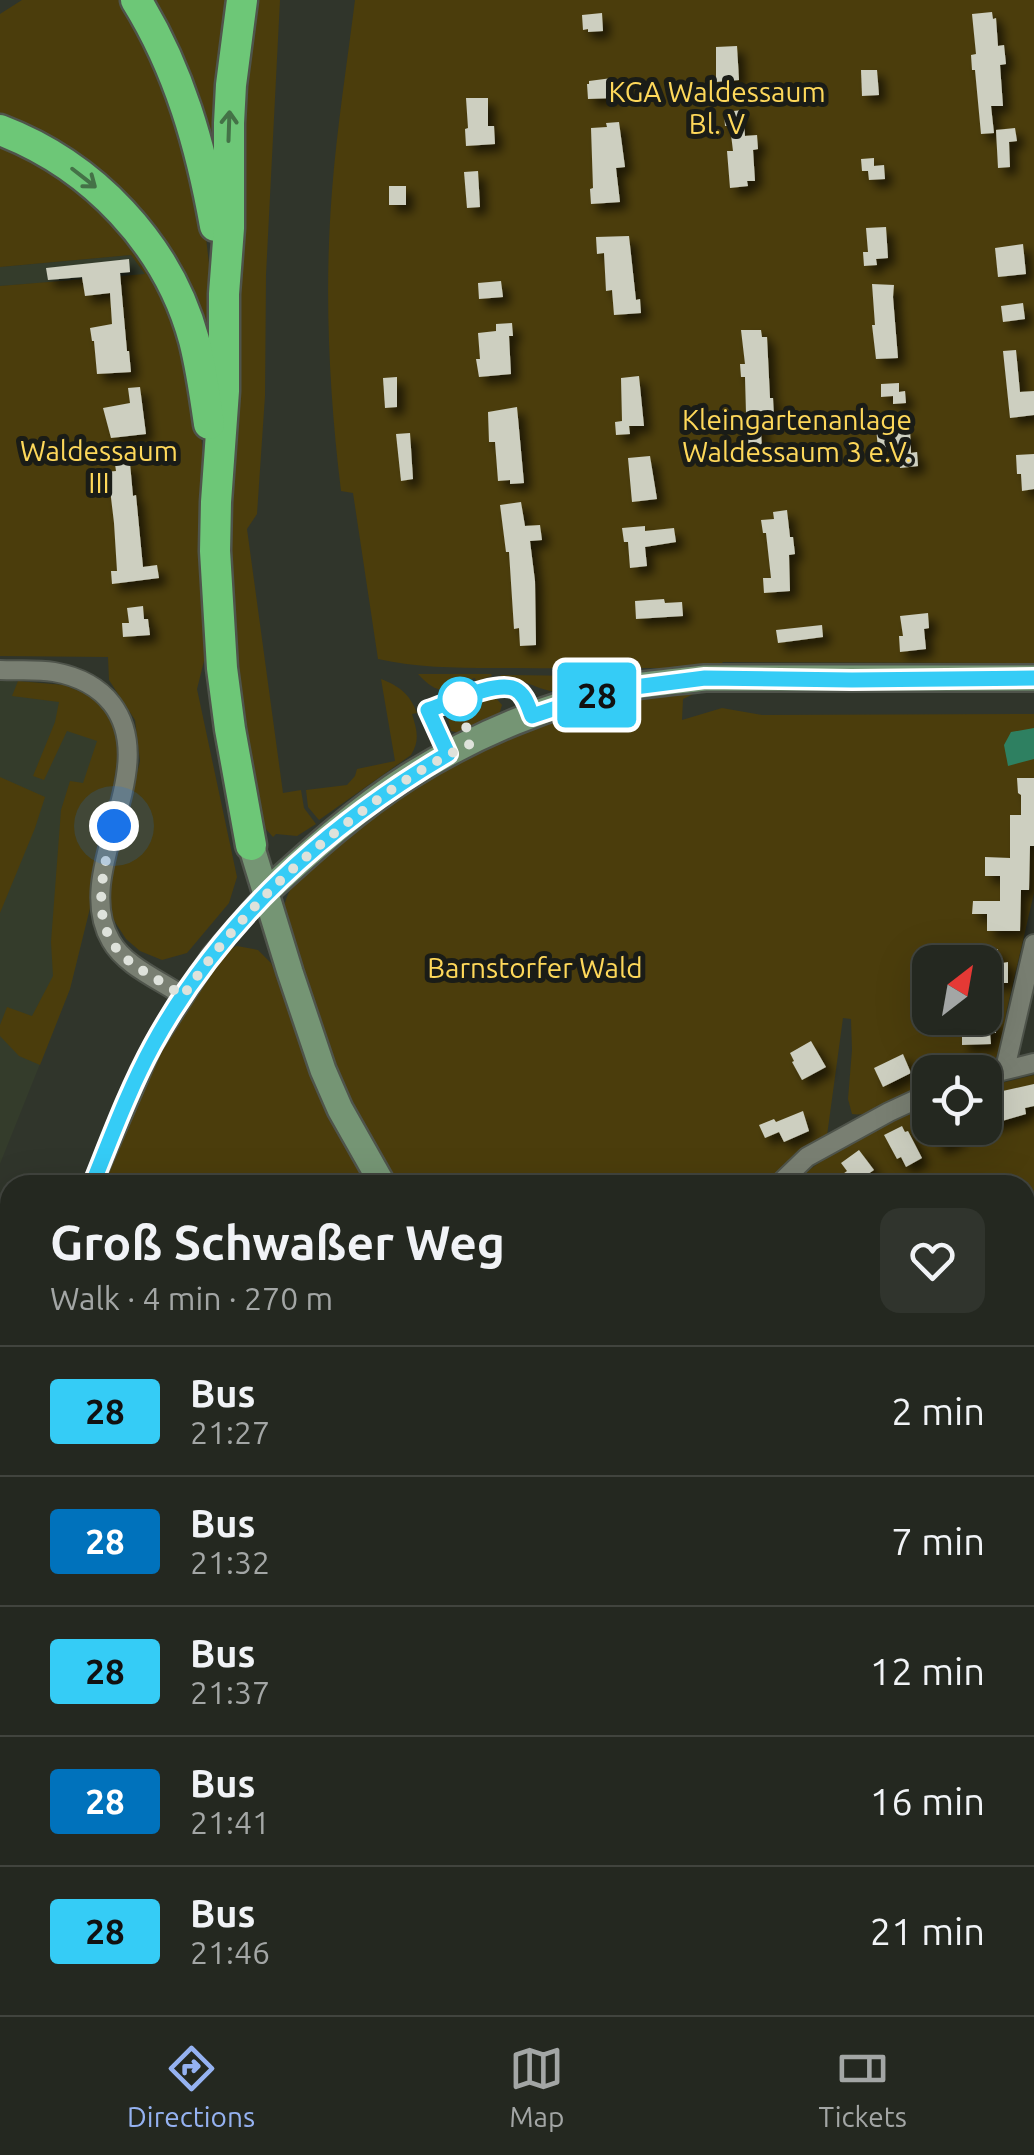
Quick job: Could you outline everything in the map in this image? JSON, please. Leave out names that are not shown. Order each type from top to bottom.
[{"type":"highway","points":[[136,0],[174,74],[196,137],[224,294]]},
{"type":"highway","points":[[242,0],[228,138],[230,228],[224,294],[224,391],[216,551],[222,668],[252,844]]},
{"type":"highway","points":[[0,130],[44,151],[96,187],[137,230],[161,265],[194,340],[204,390],[216,502]]},
{"type":"street","points":[[0,670],[53,672],[84,680],[106,696],[122,718],[129,744],[127,769],[101,888],[103,926],[112,944],[127,960],[183,996]]},
{"type":"street","points":[[96,1175],[152,1047],[211,955],[266,892],[324,841],[408,777],[448,754],[532,716],[595,695],[653,683],[705,678],[1034,678]]},
{"type":"street","points":[[252,844],[323,1070],[340,1110],[377,1175]]},
{"type":"street","points":[[1034,944],[1004,1069],[1034,1063]]},
{"type":"street","points":[[789,1175],[808,1157],[912,1102]]},
{"type":"shaded area","points":[[131,255],[146,275],[0,286],[0,267]]},
{"type":"shaded area","points":[[0,680],[64,685],[118,759],[90,908],[70,989],[0,1164]]},
{"type":"shaded area","points":[[1034,728],[1034,759],[1008,766],[1004,745],[1011,732]]},
{"type":"green space","points":[[22,0],[123,0],[173,101],[205,229],[211,281],[214,387],[157,244],[0,124],[0,14]]},
{"type":"green space","points":[[146,0],[235,0],[222,201]]},
{"type":"green space","points":[[251,0],[280,0],[266,275],[265,396],[257,514],[247,529],[283,793],[301,790],[304,808],[316,824],[297,836],[273,837],[264,827],[256,798],[234,660],[229,530],[239,383],[236,196]]},
{"type":"green space","name":"Kleingartenanlage Waldessaum 3 e.V.","points":[[355,0],[1034,0],[1034,663],[723,662],[716,669],[481,668],[378,659],[353,493],[341,491],[329,341],[332,191]]},
{"type":"green space","name":"Waldessaum III","points":[[0,138],[35,154],[133,238],[189,342],[202,444],[205,657],[197,689],[237,877],[229,903],[187,953],[162,960],[140,951],[126,939],[113,919],[107,899],[109,874],[117,857],[140,761],[135,720],[109,680],[108,657],[0,656],[0,286],[145,274],[131,255],[0,267]]},
{"type":"green space","points":[[418,674],[492,676],[464,681],[464,685],[444,690],[434,688]]},
{"type":"green space","points":[[501,675],[584,676],[585,683],[553,691],[516,680],[498,680]]},
{"type":"green space","points":[[381,679],[403,691],[414,706],[414,750],[319,820],[308,807],[306,790],[347,785],[357,769],[395,761]]},
{"type":"green space","points":[[18,681],[64,685],[91,696],[107,707],[118,727],[118,759],[90,908],[70,989],[40,1065],[19,1056],[0,1036],[0,1025],[7,1007],[32,1016],[53,976],[51,942],[61,810],[70,781],[83,783],[97,741],[67,731],[44,780],[33,776],[59,702],[12,696]]},
{"type":"green space","name":"Barnstorfer Wald","points":[[700,691],[683,699],[682,720],[722,708],[762,715],[1034,714],[1034,893],[1003,1039],[997,1055],[912,1055],[912,1094],[880,1109],[852,1114],[848,1099],[851,1019],[843,1018],[826,1143],[805,1152],[775,1175],[387,1175],[329,1055],[283,914],[285,903],[300,877],[404,791],[492,744],[625,699]]},
{"type":"green space","points":[[495,697],[502,705],[498,718],[460,733],[451,731],[448,719],[457,709]]},
{"type":"green space","points":[[0,777],[45,797],[0,913]]},
{"type":"green space","points":[[237,946],[258,950],[271,963],[362,1175],[106,1175],[161,1054],[201,982],[220,958]]},
{"type":"green space","points":[[1034,1075],[1034,1175],[802,1175],[886,1119],[912,1109],[912,1145],[1002,1145],[1002,1083]]},
{"type":"building","points":[[992,12],[998,46],[1004,45],[1006,64],[1000,65],[1003,106],[991,106],[994,133],[981,134],[972,70],[971,55],[976,54],[972,14]]},
{"type":"building","points":[[602,13],[603,31],[583,30],[582,15]]},
{"type":"building","points":[[737,46],[739,80],[716,82],[716,47]]},
{"type":"building","points":[[861,70],[877,70],[879,95],[862,96]]},
{"type":"building","points":[[612,78],[614,98],[588,99],[589,81]]},
{"type":"building","points":[[466,98],[488,98],[488,126],[494,126],[495,144],[466,146]]},
{"type":"building","points":[[743,110],[745,136],[757,135],[758,149],[753,150],[755,181],[730,188],[727,151],[733,151],[724,112]]},
{"type":"building","points":[[619,122],[625,167],[616,168],[620,202],[591,204],[591,128]]},
{"type":"building","points":[[1015,128],[1017,141],[1009,142],[1010,167],[998,168],[996,130]]},
{"type":"building","points":[[874,158],[874,166],[884,165],[885,179],[869,180],[868,171],[862,171],[861,159]]},
{"type":"building","points":[[478,171],[480,207],[467,208],[464,172]]},
{"type":"building","points":[[389,186],[406,186],[406,205],[389,205]]},
{"type":"building","points":[[886,227],[888,258],[876,259],[877,265],[864,266],[863,252],[868,252],[866,228]]},
{"type":"building","points":[[629,236],[641,313],[614,315],[612,290],[606,291],[604,253],[597,254],[596,237]]},
{"type":"building","points":[[1023,244],[1026,274],[998,277],[995,248]]},
{"type":"building","points":[[129,259],[130,272],[120,273],[131,372],[97,374],[90,328],[112,324],[110,293],[85,296],[82,277],[48,280],[46,268]]},
{"type":"building","points":[[501,281],[503,297],[479,299],[478,283]]},
{"type":"building","points":[[872,284],[894,285],[898,358],[876,359]]},
{"type":"building","points":[[1023,303],[1025,319],[1003,322],[1001,306]]},
{"type":"building","points":[[512,323],[511,374],[479,377],[478,333],[496,331],[496,324]]},
{"type":"building","points":[[741,330],[761,330],[762,337],[767,337],[774,417],[760,417],[762,448],[747,449]]},
{"type":"building","points":[[1016,350],[1020,392],[1034,391],[1034,415],[1010,418],[1003,351]]},
{"type":"building","points":[[639,376],[644,426],[629,426],[630,434],[616,435],[615,422],[622,421],[621,378]]},
{"type":"building","points":[[397,377],[397,407],[385,408],[383,378]]},
{"type":"building","points":[[899,383],[899,392],[905,391],[906,403],[893,404],[893,396],[881,397],[881,384]]},
{"type":"building","points":[[140,387],[146,434],[111,438],[103,408],[130,403],[128,388]]},
{"type":"building","points":[[517,407],[524,483],[510,484],[510,480],[498,481],[495,442],[489,442],[488,412]]},
{"type":"building","points":[[876,428],[910,429],[911,453],[917,452],[918,466],[900,468],[898,446],[878,448]]},
{"type":"building","points":[[410,433],[413,479],[401,481],[396,434]]},
{"type":"building","points":[[1034,454],[1034,489],[1022,491],[1016,455]]},
{"type":"building","points":[[650,456],[657,499],[632,502],[628,458]]},
{"type":"building","points":[[130,463],[143,567],[157,565],[159,578],[112,584],[111,571],[117,571],[106,472],[116,471],[115,464]]},
{"type":"building","points":[[521,502],[525,526],[540,525],[542,540],[530,541],[536,645],[520,646],[519,628],[514,629],[509,552],[500,505]]},
{"type":"building","points":[[787,510],[795,554],[789,555],[790,591],[764,593],[763,578],[771,578],[761,520],[774,519],[773,512]]},
{"type":"building","points":[[645,526],[645,531],[674,528],[676,542],[645,547],[647,566],[630,568],[628,542],[624,542],[622,528]]},
{"type":"building","points":[[664,599],[665,603],[682,602],[683,616],[636,619],[635,601]]},
{"type":"building","points":[[143,606],[150,635],[123,637],[122,623],[129,623],[127,608]]},
{"type":"building","points":[[928,613],[929,628],[924,629],[926,649],[900,652],[900,616]]},
{"type":"building","points":[[822,625],[823,637],[778,643],[776,630]]},
{"type":"building","points":[[1017,778],[1034,778],[1034,846],[1030,846],[1029,890],[1021,890],[1020,931],[987,931],[987,914],[972,914],[973,901],[1000,901],[1000,876],[985,876],[985,857],[1010,858],[1010,815],[1021,815]]},
{"type":"building","points":[[1002,959],[1003,963],[1008,962],[1008,983],[1002,983]]},
{"type":"building","points":[[962,1035],[990,1035],[991,1044],[962,1045]]},
{"type":"building","points":[[811,1041],[826,1067],[802,1080],[790,1053]]},
{"type":"building","points":[[903,1054],[911,1073],[883,1087],[874,1068]]},
{"type":"building","points":[[1034,1084],[1034,1106],[1025,1108],[1026,1114],[1002,1121],[1002,1091]]},
{"type":"building","points":[[803,1111],[809,1131],[784,1142],[779,1132],[765,1138],[759,1125]]},
{"type":"building","points":[[902,1126],[922,1158],[906,1167],[884,1135]]},
{"type":"building","points":[[859,1150],[874,1170],[867,1175],[841,1175],[847,1171],[841,1163]]},
{"type":"bus line","name":"28","points":[[96,1175],[152,1047],[211,955],[266,892],[304,858],[385,793],[448,754],[428,710],[505,686],[525,698],[532,716],[595,695],[653,683],[705,678],[1034,678]]},
{"type":"route","points":[[114,826],[101,888],[103,926],[112,944],[127,960],[183,996],[217,948],[266,892],[304,858],[408,777],[470,744],[460,699]]},
{"type":"park label","name":"KGA Waldessaum Bl. V","points":[[717,107]]}]
